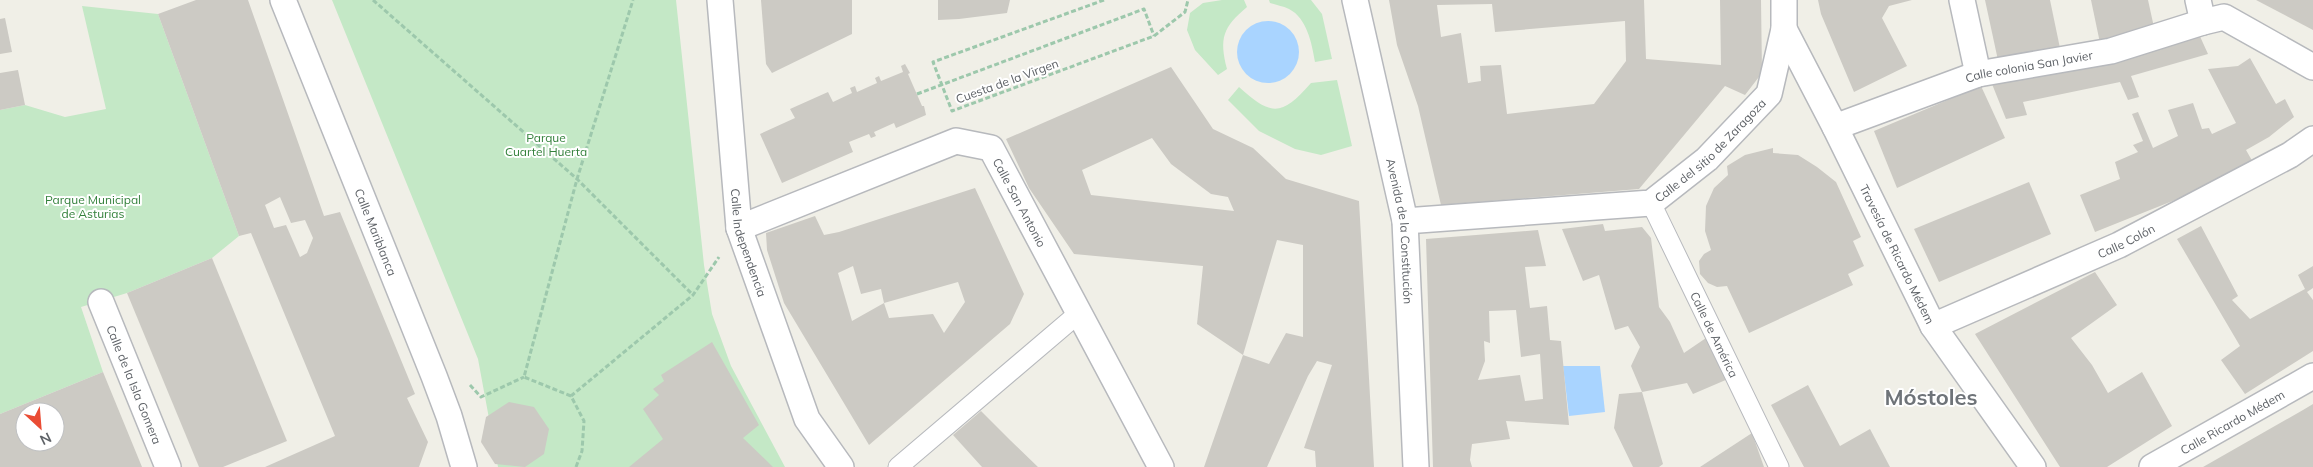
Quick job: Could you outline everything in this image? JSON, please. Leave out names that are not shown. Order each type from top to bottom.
[{"type":"street","name":"Calle Mariblanca","points":[[283,0],[434,376],[449,416],[464,467]]},
{"type":"street","name":"Calle Independencia","points":[[720,0],[739,228],[807,419],[841,467]]},
{"type":"street","name":"Avenida de la Constitución","points":[[1355,0],[1405,221],[1416,467]]},
{"type":"street","name":"Calle del sitio de Zaragoza","points":[[1405,221],[1651,203],[1707,159],[1769,94],[1784,29],[1784,0]]},
{"type":"street","points":[[1962,0],[1978,74]]},
{"type":"street","name":"Calle colonia San Javier","points":[[1835,128],[1978,74],[2110,51],[2201,11],[2224,17],[2313,67]]},
{"type":"street","name":"Travesía de Ricardo Médem","points":[[1784,29],[1932,326],[2033,467]]},
{"type":"street","name":"Calle Colón","points":[[1932,326],[2119,246],[2290,155],[2313,139]]},
{"type":"street","name":"Calle San Antonio","points":[[739,228],[956,141],[991,148],[1161,467]]},
{"type":"street","name":"Calle de América","points":[[1651,203],[1779,467]]},
{"type":"street","name":"Calle de la Isla Gomera","points":[[102,302],[168,467]]},
{"type":"street","points":[[898,467],[1079,314]]},
{"type":"street","name":"Calle Ricardo Médem","points":[[2152,467],[2313,376]]},
{"type":"path","points":[[373,0],[577,179],[694,295]]},
{"type":"path","points":[[524,377],[577,179],[633,0]]},
{"type":"path","name":"Cuesta de la Virgen","points":[[1104,0],[934,62],[952,111],[1154,36],[1185,12],[1188,0]]},
{"type":"path","points":[[917,94],[1144,9],[1154,36]]},
{"type":"path","points":[[571,396],[694,295],[739,228]]},
{"type":"path","points":[[434,376],[455,367],[481,398],[524,377],[571,396],[584,421],[582,451],[576,467]]},
{"type":"green space","name":"Parque Cuartel Huerta","points":[[332,0],[676,0],[704,265],[712,314],[731,366],[785,467],[498,467],[478,359]]},
{"type":"green space","points":[[1222,0],[1244,0],[1247,7],[1228,27],[1225,34],[1223,49],[1227,69],[1218,75],[1195,50],[1187,30],[1190,13],[1203,3]]},
{"type":"green space","points":[[1269,0],[1311,0],[1322,14],[1332,59],[1315,62],[1308,32],[1300,19],[1289,9],[1270,3]]},
{"type":"green space","name":"Parque Municipal de Asturias","points":[[82,6],[158,14],[239,236],[212,258],[127,293],[81,307],[103,372],[29,402],[15,402],[15,408],[0,414],[0,110],[25,105],[65,117],[106,109]]},
{"type":"green space","points":[[1337,80],[1352,146],[1321,155],[1295,149],[1259,131],[1228,100],[1239,87],[1260,104],[1276,109],[1292,102],[1311,83]]},
{"type":"water","points":[[1268,21],[1280,23],[1290,30],[1297,40],[1299,52],[1297,64],[1290,74],[1280,81],[1268,83],[1256,81],[1246,74],[1239,64],[1237,52],[1239,40],[1246,30],[1256,23]]},
{"type":"water","points":[[1563,366],[1600,366],[1605,412],[1569,416]]},
{"type":"building","points":[[196,0],[248,0],[324,216],[340,212],[415,394],[407,398],[428,442],[419,467],[265,467],[335,436],[251,233],[239,236],[158,14]],"holes":[[[280,197],[291,223],[305,220],[313,238],[307,253],[300,257],[286,225],[274,228],[265,205]]]},
{"type":"building","points":[[761,0],[852,0],[852,34],[772,73],[766,64]]},
{"type":"building","points":[[938,0],[1010,0],[1007,13],[938,20]]},
{"type":"building","points":[[1389,0],[1644,0],[1646,59],[1721,65],[1720,0],[1761,0],[1762,73],[1745,95],[1725,86],[1639,189],[1441,205],[1418,106],[1397,45]],"holes":[[[1492,4],[1495,32],[1625,21],[1626,61],[1594,104],[1507,114],[1501,65],[1480,66],[1481,81],[1468,83],[1461,33],[1441,37],[1437,5]]]},
{"type":"building","points":[[1818,0],[1912,0],[1889,6],[1882,18],[1907,66],[1854,92],[1821,14]]},
{"type":"building","points":[[1985,0],[2050,0],[2061,53],[1999,65]]},
{"type":"building","points":[[2091,0],[2148,0],[2155,32],[2100,43]]},
{"type":"building","points":[[2256,0],[2313,0],[2313,30]]},
{"type":"building","points":[[5,18],[12,52],[0,54],[0,19]]},
{"type":"building","points":[[2198,32],[2208,54],[2131,76],[2139,97],[2128,100],[2120,82],[2023,102],[2027,115],[2006,119],[1992,84]]},
{"type":"building","points":[[2250,58],[2276,104],[2285,99],[2294,117],[2269,137],[2246,150],[2254,164],[2205,188],[2095,232],[2080,195],[2120,179],[2115,162],[2138,152],[2133,145],[2143,141],[2132,114],[2138,112],[2153,148],[2178,136],[2168,110],[2193,103],[2202,129],[2209,128],[2212,134],[2236,123],[2208,69],[2238,66]]},
{"type":"building","points":[[905,64],[922,106],[924,106],[926,115],[896,128],[894,123],[874,132],[876,136],[871,138],[869,134],[849,142],[853,152],[782,183],[760,134],[795,118],[790,109],[828,92],[833,102],[852,93],[850,88],[855,86],[857,92],[877,83],[875,78],[879,76],[881,81],[903,72],[901,66]]},
{"type":"building","points":[[1171,67],[1213,129],[1253,148],[1286,179],[1359,201],[1374,467],[1316,467],[1315,451],[1304,448],[1332,365],[1317,361],[1308,376],[1267,467],[1204,467],[1243,355],[1197,324],[1203,266],[1074,254],[1029,188],[1006,139]],"holes":[[[1152,138],[1171,164],[1211,194],[1228,197],[1234,211],[1091,195],[1082,170]],[[1277,240],[1303,245],[1303,337],[1286,333],[1269,364],[1243,355]]]},
{"type":"building","points":[[18,70],[25,105],[0,110],[0,73]]},
{"type":"building","points":[[1981,86],[2005,138],[1897,188],[1874,131]]},
{"type":"building","points":[[1773,148],[1773,153],[1798,155],[1836,182],[1861,237],[1853,241],[1864,266],[1848,274],[1853,285],[1749,333],[1727,286],[1717,287],[1708,283],[1700,274],[1699,261],[1704,254],[1711,250],[1705,231],[1706,206],[1714,188],[1728,175],[1727,166],[1745,155]]},
{"type":"building","points":[[2029,182],[2051,234],[1939,282],[1914,229]]},
{"type":"building","points":[[975,188],[1024,294],[1010,324],[869,445],[784,303],[767,250],[766,233],[815,216],[824,235],[839,232]],"holes":[[[853,266],[861,294],[881,289],[884,303],[852,321],[838,273]],[[958,282],[965,302],[944,333],[933,314],[889,318],[884,303]]]},
{"type":"building","points":[[1603,224],[1605,231],[1642,227],[1651,238],[1659,307],[1670,322],[1684,353],[1706,338],[1728,379],[1693,394],[1687,383],[1642,392],[1631,366],[1640,347],[1628,326],[1615,330],[1599,275],[1583,281],[1562,229]]},
{"type":"building","points":[[2201,226],[2238,296],[2232,300],[2250,319],[2305,289],[2298,275],[2313,266],[2313,288],[2307,292],[2313,300],[2313,351],[2245,394],[2221,360],[2240,346],[2177,239]]},
{"type":"building","points":[[1538,230],[1546,266],[1525,267],[1530,308],[1547,306],[1550,340],[1561,341],[1569,425],[1506,421],[1510,439],[1472,444],[1470,460],[1472,467],[1433,467],[1426,239]],"holes":[[[1516,310],[1521,357],[1540,354],[1543,399],[1525,401],[1520,375],[1478,380],[1485,361],[1484,341],[1490,343],[1489,311]]]},
{"type":"building","points":[[212,258],[287,441],[223,467],[199,467],[127,293]]},
{"type":"building","points":[[2095,272],[2117,305],[2071,338],[2092,365],[2108,393],[2142,372],[2172,426],[2107,467],[2060,467],[1975,334]]},
{"type":"building","points":[[712,342],[759,425],[743,438],[773,467],[629,467],[663,439],[643,409],[659,395],[653,389],[664,381],[661,375]]},
{"type":"building","points":[[103,372],[142,467],[0,467],[0,414],[15,408],[15,452],[65,452],[65,402],[29,402]]},
{"type":"building","points":[[1808,385],[1840,446],[1870,429],[1890,467],[1804,467],[1771,405]]},
{"type":"building","points":[[1642,392],[1663,464],[1659,467],[1633,467],[1614,428],[1619,394]]},
{"type":"building","points":[[509,402],[534,407],[549,429],[544,454],[525,467],[495,464],[481,442],[486,417]]},
{"type":"building","points":[[2313,404],[2313,467],[2203,467],[2303,410]]},
{"type":"building","points":[[981,411],[1038,467],[982,467],[953,435]]},
{"type":"building","points":[[1752,433],[1764,467],[1700,467]]},
{"type":"district","name":"Móstoles","points":[[1931,397]]}]
